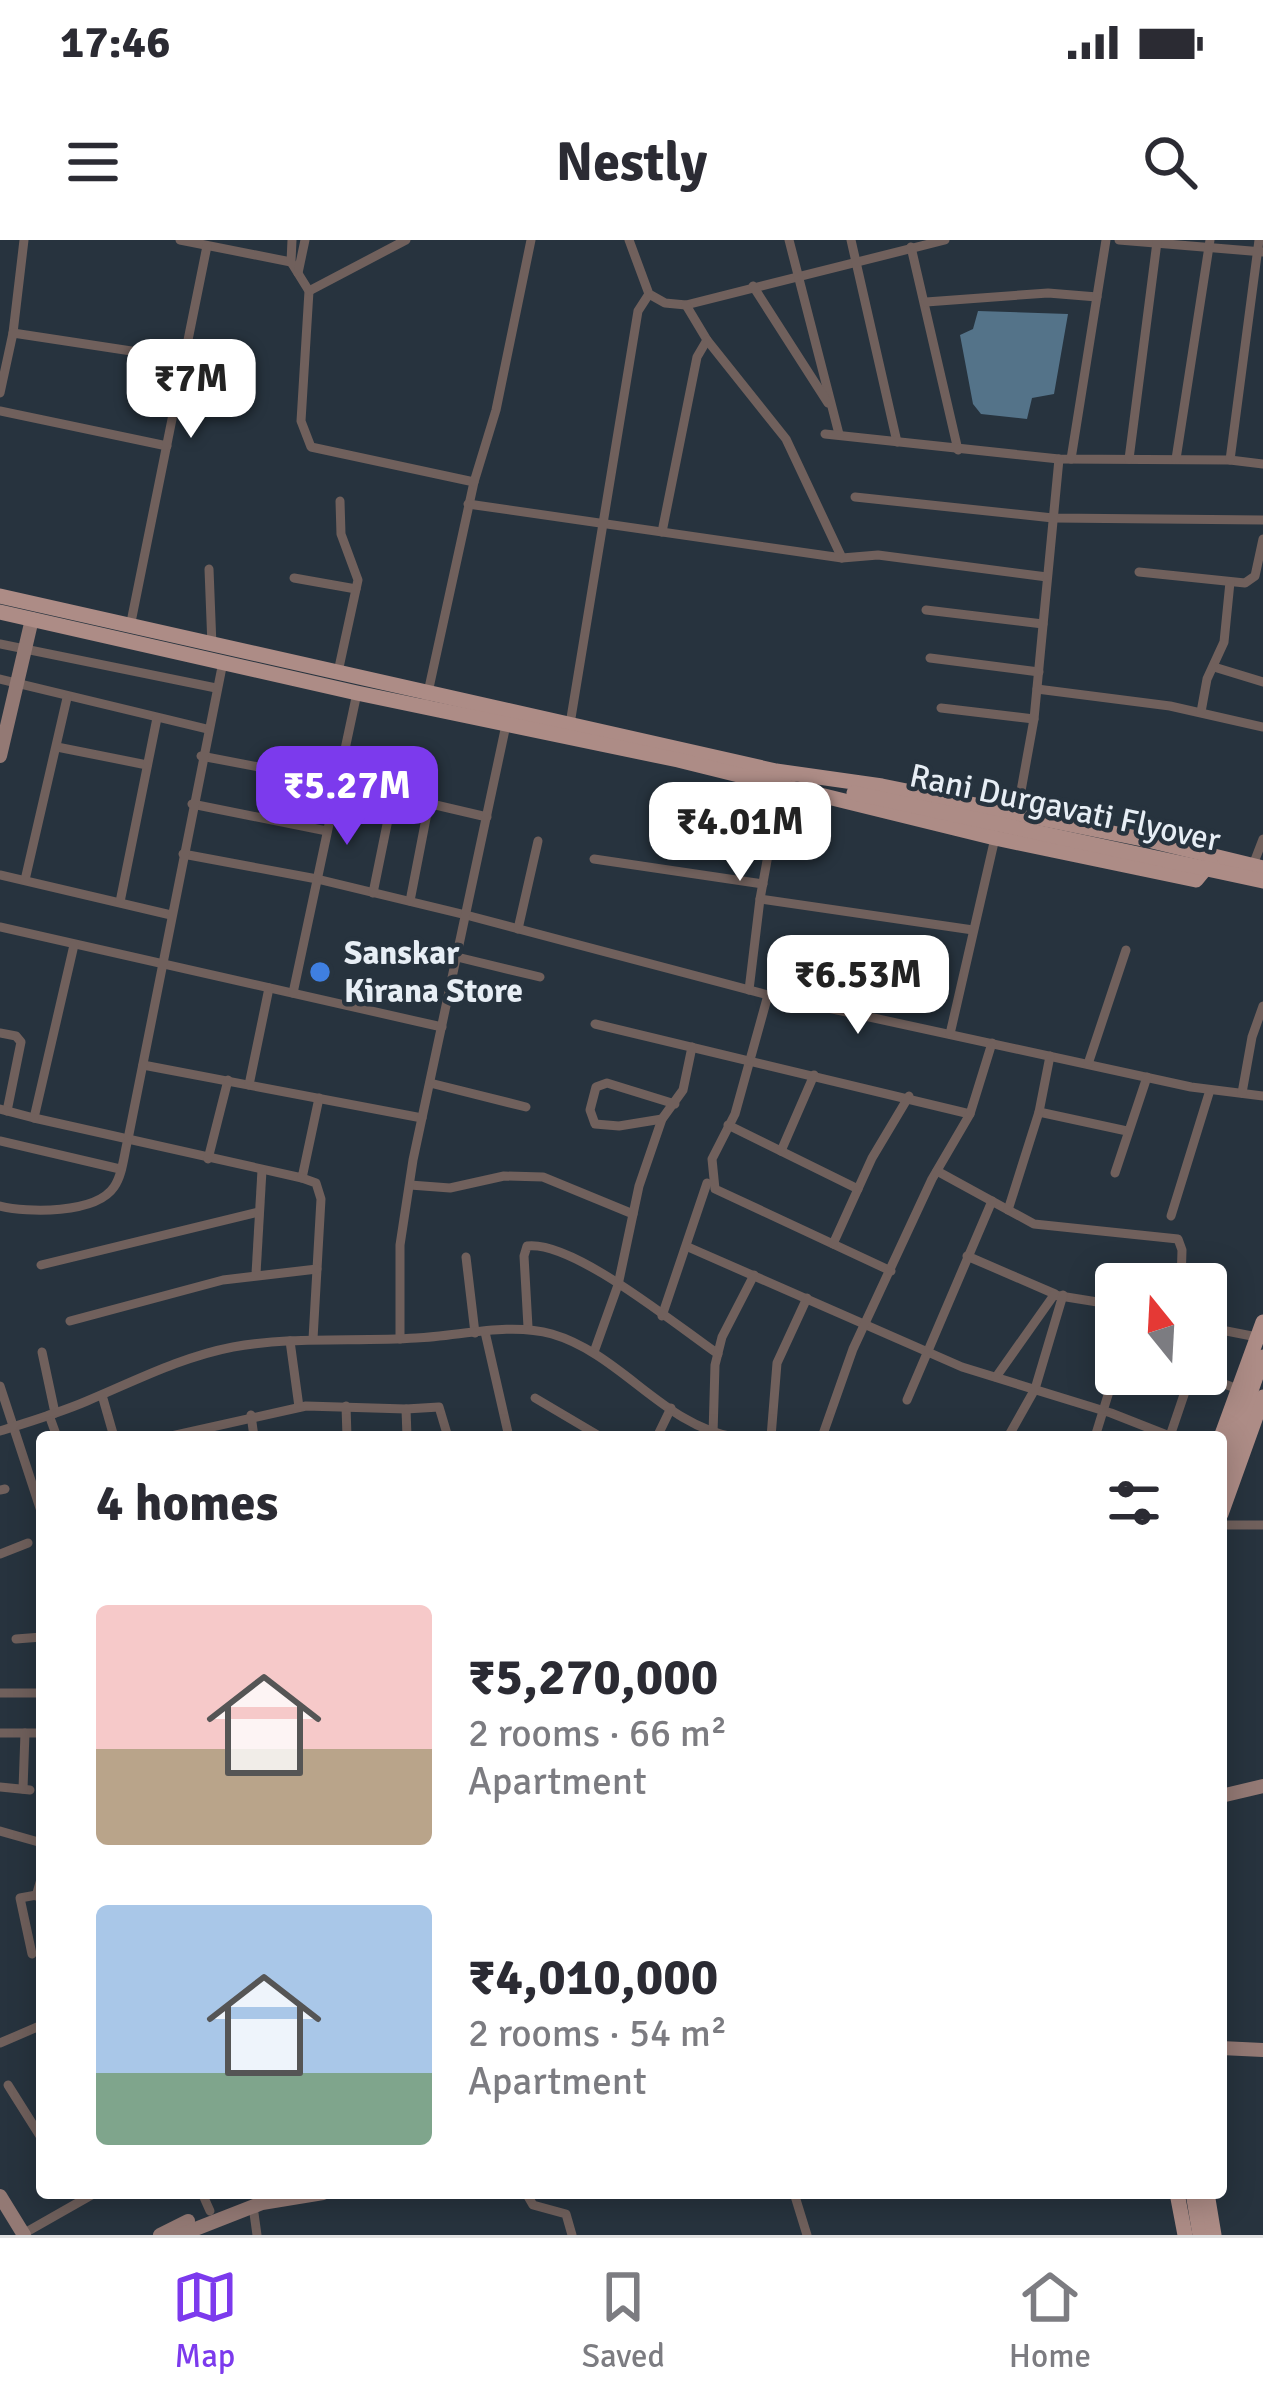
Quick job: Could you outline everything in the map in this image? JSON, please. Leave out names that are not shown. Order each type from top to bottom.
[{"type":"main road","points":[[0,596],[338,671],[507,724],[569,730],[1013,842],[1196,880],[1216,856]]},
{"type":"main road","points":[[0,612],[357,693],[427,699],[1258,866]]},
{"type":"main road","name":"Rani Durgavati Flyover","points":[[833,779],[854,793]]},
{"type":"main road","name":"Rani Durgavati Flyover","points":[[824,796],[854,793],[1263,881]]},
{"type":"main road","points":[[1223,1431],[1261,1328]]},
{"type":"main road","points":[[1227,1458],[1263,1357]]},
{"type":"main road","points":[[1227,1498],[1258,1427],[1263,1397]]},
{"type":"main road","points":[[1178,2199],[1185,2235]]},
{"type":"main road","points":[[1193,2199],[1200,2235]]},
{"type":"main road","points":[[1208,2199],[1214,2235]]},
{"type":"street","points":[[0,392],[13,333],[24,240]]},
{"type":"street","points":[[180,240],[227,245],[291,262]]},
{"type":"street","points":[[292,240],[291,262],[309,291],[301,421],[311,447],[474,482]]},
{"type":"street","points":[[298,273],[305,240]]},
{"type":"street","points":[[309,291],[406,240]]},
{"type":"street","points":[[427,699],[468,504],[496,410],[530,240]]},
{"type":"street","points":[[629,240],[649,294],[664,303],[686,304],[945,240]]},
{"type":"street","points":[[789,240],[839,434]]},
{"type":"street","points":[[851,240],[897,442]]},
{"type":"street","points":[[1013,842],[1034,719],[1053,518],[1106,240]]},
{"type":"street","points":[[1119,240],[1260,248],[1230,460]]},
{"type":"street","points":[[1129,459],[1157,242]]},
{"type":"street","points":[[1176,459],[1209,244]]},
{"type":"street","points":[[130,627],[207,246]]},
{"type":"street","points":[[911,247],[958,450]]},
{"type":"street","points":[[753,286],[834,412]]},
{"type":"street","points":[[926,302],[1048,293],[1097,297]]},
{"type":"street","points":[[569,730],[638,311],[649,294]]},
{"type":"street","points":[[686,304],[707,340],[786,439],[842,557]]},
{"type":"street","points":[[13,333],[184,358]]},
{"type":"street","points":[[662,532],[697,357],[707,340]]},
{"type":"street","points":[[0,410],[167,446]]},
{"type":"street","points":[[825,434],[1065,459],[1263,464]]},
{"type":"street","points":[[855,497],[1053,518],[1263,520]]},
{"type":"street","points":[[338,671],[358,573],[341,534],[340,501]]},
{"type":"street","points":[[468,504],[842,557],[878,555],[1047,577]]},
{"type":"street","points":[[1139,572],[1245,583],[1255,576],[1263,539]]},
{"type":"street","points":[[209,568],[212,646]]},
{"type":"street","points":[[294,578],[356,589]]},
{"type":"street","points":[[1201,712],[1207,680],[1224,642],[1230,582]]},
{"type":"street","points":[[926,610],[1043,623]]},
{"type":"street","points":[[0,756],[32,619]]},
{"type":"street","points":[[0,644],[216,688]]},
{"type":"street","points":[[930,658],[1039,672]]},
{"type":"street","points":[[0,1206],[43,1213],[73,1206],[109,1192],[121,1169],[223,662]]},
{"type":"street","points":[[1214,667],[1263,682]]},
{"type":"street","points":[[0,679],[207,729]]},
{"type":"street","points":[[1037,689],[1201,712],[1263,728]]},
{"type":"street","points":[[293,993],[357,693]]},
{"type":"street","points":[[25,880],[68,698]]},
{"type":"street","points":[[941,708],[1034,719]]},
{"type":"street","points":[[120,902],[158,718]]},
{"type":"street","points":[[400,1339],[400,1245],[410,1185],[507,724]]},
{"type":"street","points":[[58,747],[147,765]]},
{"type":"street","points":[[201,756],[487,817]]},
{"type":"street","points":[[749,991],[781,784]]},
{"type":"street","points":[[373,892],[393,795]]},
{"type":"street","points":[[410,902],[429,803]]},
{"type":"street","points":[[192,804],[327,830]]},
{"type":"street","points":[[950,1034],[995,838]]},
{"type":"street","points":[[1258,866],[1263,839]]},
{"type":"street","points":[[518,929],[538,841]]},
{"type":"street","points":[[183,854],[373,892],[749,991],[1147,1078],[1263,1096]]},
{"type":"street","points":[[594,859],[763,884]]},
{"type":"street","points":[[0,874],[171,915]]},
{"type":"street","points":[[760,899],[973,930]]},
{"type":"street","points":[[0,927],[442,1027]]},
{"type":"street","points":[[34,1118],[74,945]]},
{"type":"street","points":[[1088,1064],[1126,950]]},
{"type":"street","points":[[457,957],[540,977]]},
{"type":"street","points":[[249,1084],[269,988]]},
{"type":"street","points":[[768,995],[751,1060],[712,1159],[715,1190],[891,1271]]},
{"type":"street","points":[[1242,1094],[1263,1006]]},
{"type":"street","points":[[596,1024],[970,1114]]},
{"type":"street","points":[[0,1033],[20,1039],[4,1110],[316,1183],[321,1199],[313,1339]]},
{"type":"street","points":[[824,1431],[853,1349],[937,1171],[970,1114],[992,1043]]},
{"type":"street","points":[[595,1352],[662,1119],[683,1090],[692,1047]]},
{"type":"street","points":[[1008,1210],[1040,1112],[1050,1056]]},
{"type":"street","points":[[0,1063],[16,1066]]},
{"type":"street","points":[[142,1065],[422,1118]]},
{"type":"street","points":[[782,1151],[814,1075]]},
{"type":"street","points":[[1114,1173],[1147,1078]]},
{"type":"street","points":[[208,1159],[229,1081]]},
{"type":"street","points":[[430,1083],[526,1107]]},
{"type":"street","points":[[662,1119],[619,1126],[595,1124],[590,1110],[596,1087],[608,1083],[675,1104]]},
{"type":"street","points":[[1171,1216],[1210,1090]]},
{"type":"street","points":[[832,1244],[909,1096]]},
{"type":"street","points":[[302,1178],[319,1098]]},
{"type":"street","points":[[1040,1112],[1127,1131]]},
{"type":"street","points":[[728,1125],[858,1189]]},
{"type":"street","points":[[0,1141],[121,1169]]},
{"type":"street","points":[[256,1274],[262,1170]]},
{"type":"street","points":[[937,1171],[1034,1224],[1178,1239],[1182,1263]]},
{"type":"street","points":[[410,1185],[450,1188],[504,1176],[543,1177],[633,1214]]},
{"type":"street","points":[[662,1316],[707,1183]]},
{"type":"street","points":[[907,1400],[992,1201]]},
{"type":"street","points":[[41,1264],[259,1212]]},
{"type":"street","points":[[528,1327],[527,1246],[564,1252],[718,1354]]},
{"type":"street","points":[[688,1247],[925,1351],[1156,1431]]},
{"type":"street","points":[[967,1256],[1059,1295],[1095,1301]]},
{"type":"street","points":[[466,1257],[480,1333],[507,1431]]},
{"type":"street","points":[[70,1321],[256,1274],[317,1269]]},
{"type":"street","points":[[713,1431],[722,1337],[754,1275]]},
{"type":"street","points":[[996,1377],[1043,1305],[1059,1295]]},
{"type":"street","points":[[1011,1431],[1035,1389],[1059,1295]]},
{"type":"street","points":[[771,1431],[777,1363],[807,1298]]},
{"type":"street","points":[[0,1431],[182,1360],[234,1347],[528,1327],[595,1352],[708,1431]]},
{"type":"street","points":[[1227,1327],[1261,1328]]},
{"type":"street","points":[[290,1341],[299,1407]]},
{"type":"street","points":[[42,1352],[56,1431]]},
{"type":"street","points":[[0,1385],[36,1497]]},
{"type":"street","points":[[1227,1385],[1238,1389]]},
{"type":"street","points":[[102,1394],[112,1431]]},
{"type":"street","points":[[1097,1431],[1107,1395]]},
{"type":"street","points":[[1173,1431],[1186,1395]]},
{"type":"street","points":[[535,1398],[585,1431]]},
{"type":"street","points":[[346,1406],[347,1431]]},
{"type":"street","points":[[200,1431],[299,1407],[439,1406],[446,1431]]},
{"type":"street","points":[[660,1431],[670,1408]]},
{"type":"street","points":[[406,1409],[407,1431]]},
{"type":"street","points":[[251,1415],[253,1431]]},
{"type":"street","points":[[1227,1459],[1239,1465]]},
{"type":"street","points":[[1227,1525],[1263,1525]]},
{"type":"street","points":[[0,1554],[28,1543]]},
{"type":"street","points":[[16,1639],[36,1637]]},
{"type":"street","points":[[0,1693],[36,1693]]},
{"type":"street","points":[[0,1733],[36,1733]]},
{"type":"street","points":[[1,1791],[26,1790],[25,1733]]},
{"type":"street","points":[[1227,1795],[1263,1786]]},
{"type":"street","points":[[0,1831],[36,1841]]},
{"type":"street","points":[[32,1954],[20,1898],[36,1895]]},
{"type":"street","points":[[0,2043],[36,2028]]},
{"type":"street","points":[[1227,2048],[1263,2050]]},
{"type":"street","points":[[8,2085],[36,2130]]},
{"type":"street","points":[[0,2196],[24,2234],[73,2199]]},
{"type":"street","points":[[205,2199],[210,2211]]},
{"type":"street","points":[[160,2235],[210,2211],[251,2199]]},
{"type":"street","points":[[179,2235],[253,2206],[290,2199]]},
{"type":"street","points":[[530,2199],[533,2205],[568,2216],[572,2235]]},
{"type":"street","points":[[796,2199],[807,2235]]},
{"type":"street","points":[[253,2206],[257,2235]]},
{"type":"water","points":[[978,311],[1068,314],[1054,394],[1032,398],[1027,419],[981,414],[973,404],[960,335],[973,329]]},
{"type":"place","name":"Sanskar Kirana Store","points":[[320,972]]}]
